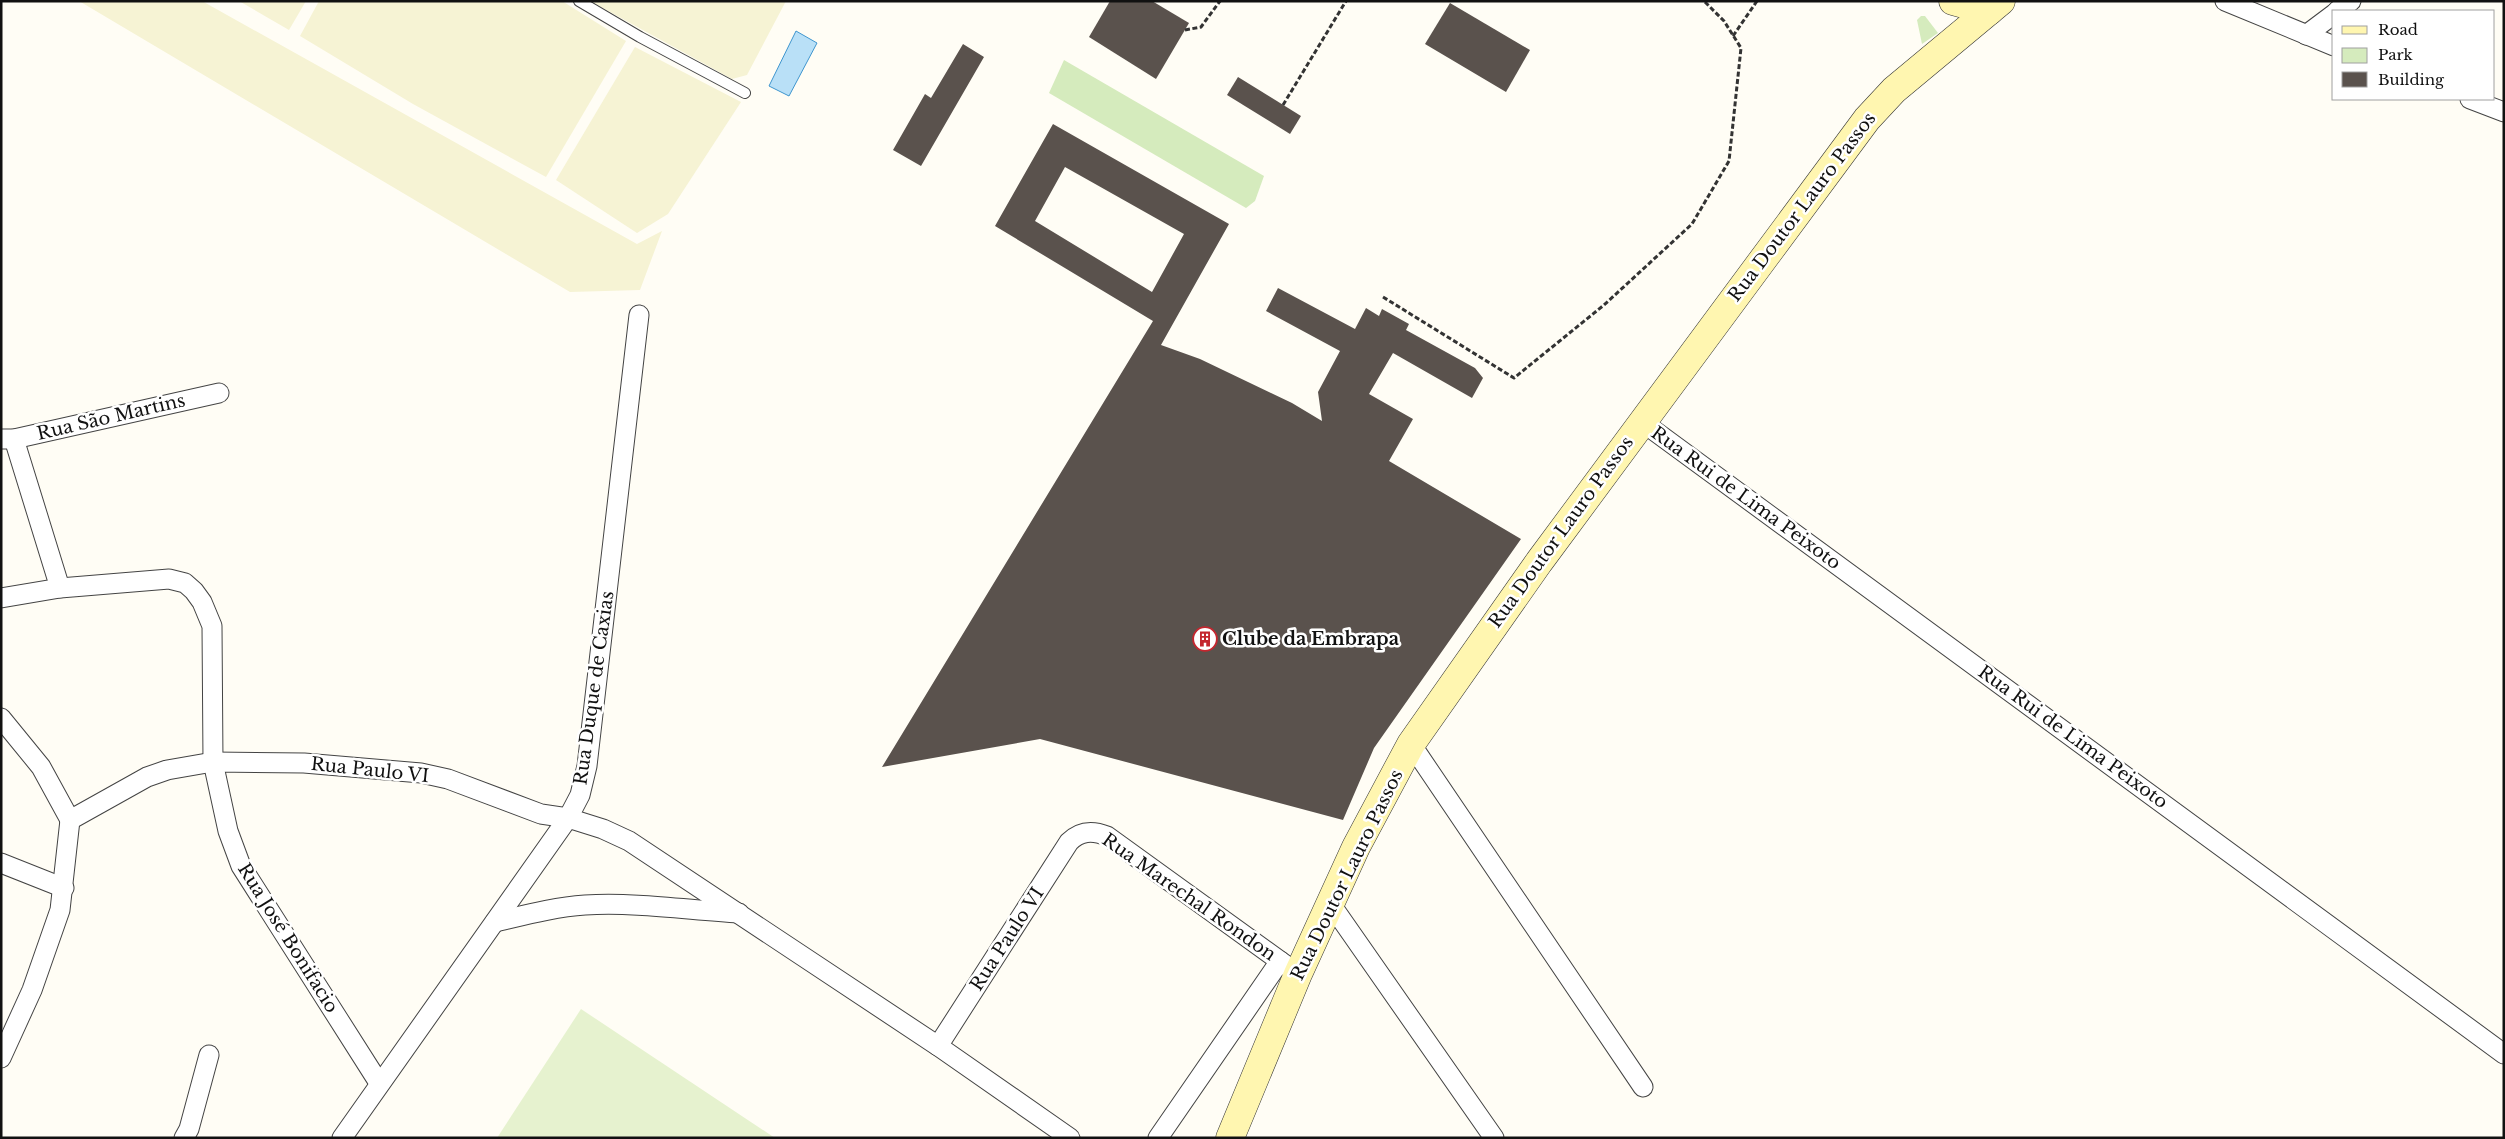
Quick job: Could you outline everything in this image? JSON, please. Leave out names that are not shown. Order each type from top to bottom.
[{"type":"main road","points":[[1953,1],[1995,6]]},
{"type":"main road","name":"Rua Doutor Lauro Passos","points":[[1230,1138],[1289,968],[1330,903],[1411,744],[1641,421],[1867,119],[1894,90],[1995,6]]},
{"type":"street","points":[[2225,1],[2332,45]]},
{"type":"street","points":[[2339,10],[2350,1]]},
{"type":"street","points":[[2306,36],[2332,16]]},
{"type":"street","points":[[2473,100],[2504,112]]},
{"type":"street","name":"Rua Duque de Caxias","points":[[342,1138],[379,1083],[568,818],[580,795],[587,766],[639,315]]},
{"type":"street","name":"Rua São Martins","points":[[8,439],[220,393]]},
{"type":"street","name":"Rua Rui de Lima Peixoto","points":[[1641,421],[2504,1054]]},
{"type":"street","points":[[1,598],[60,588],[8,439]]},
{"type":"street","name":"Rua José Bonifacio","points":[[60,588],[168,579],[185,583],[202,602],[212,626],[213,762],[228,831],[241,866],[379,1083]]},
{"type":"street","points":[[1,718],[41,767],[70,820],[64,888],[50,946],[1,1058]]},
{"type":"street","points":[[1411,744],[1643,1087]]},
{"type":"street","name":"Rua Paulo VI","points":[[70,820],[147,777],[167,770],[213,762],[304,763],[421,773],[448,779],[541,814],[568,818],[603,829],[629,840],[938,1046],[1070,1138]]},
{"type":"street","name":"Rua Marechal Rondon","points":[[1078,834],[1090,832],[1107,836],[1289,968]]},
{"type":"street","name":"Rua Paulo VI","points":[[938,1046],[1069,842],[1078,834]]},
{"type":"street","points":[[1,863],[64,888]]},
{"type":"street","points":[[1330,903],[1494,1138]]},
{"type":"street","points":[[495,922],[556,908],[586,905],[740,914]]},
{"type":"street","points":[[1158,1138],[1289,968]]},
{"type":"street","points":[[187,1133],[209,1055]]},
{"type":"street","points":[[356,1138],[357,1115]]},
{"type":"lane","points":[[579,1],[640,37],[745,93]]},
{"type":"path","points":[[1185,30],[1202,27],[1220,1]]},
{"type":"path","points":[[1283,105],[1346,1]]},
{"type":"path","points":[[1383,297],[1514,378],[1604,305],[1692,224],[1728,161],[1741,48],[1724,21],[1704,1]]},
{"type":"path","points":[[1733,36],[1757,1]]},
{"type":"shaded area","points":[[79,1],[202,1],[637,244],[662,231],[640,290],[570,292]]},
{"type":"shaded area","points":[[239,1],[306,1],[289,30]]},
{"type":"shaded area","points":[[319,1],[562,1],[626,41],[546,177],[413,104],[300,36]]},
{"type":"shaded area","points":[[590,1],[786,1],[747,75],[732,79]]},
{"type":"shaded area","points":[[635,47],[741,102],[668,214],[637,233],[556,180]]},
{"type":"green space","points":[[1921,16],[1925,16],[1938,33],[1922,44],[1917,20]]},
{"type":"green space","points":[[1064,60],[1264,176],[1255,201],[1246,208],[1049,93]]},
{"type":"green space","points":[[581,1009],[775,1138],[497,1138]]},
{"type":"water","points":[[796,31],[817,43],[789,96],[769,86]]},
{"type":"building","points":[[1110,1],[1152,1],[1189,23],[1156,79],[1089,37]]},
{"type":"building","points":[[1450,3],[1530,50],[1506,92],[1425,44]]},
{"type":"building","points":[[963,44],[984,57],[921,166],[893,150],[925,94],[931,98]]},
{"type":"building","points":[[1238,77],[1301,116],[1290,134],[1227,95]]},
{"type":"building","name":"Clube da Embrapa","points":[[1053,124],[1229,224],[1161,345],[1200,359],[1292,403],[1322,421],[1318,392],[1340,351],[1266,311],[1278,288],[1355,329],[1366,308],[1379,316],[1382,309],[1409,324],[1406,330],[1475,368],[1483,378],[1472,398],[1393,353],[1369,394],[1413,419],[1389,461],[1521,539],[1374,748],[1343,820],[1040,739],[882,767],[1153,321],[995,226]],"holes":[[[1065,167],[1184,234],[1152,292],[1035,221]]]},
{"type":"place","name":"Clube da Embrapa","points":[[1205,639]]}]
